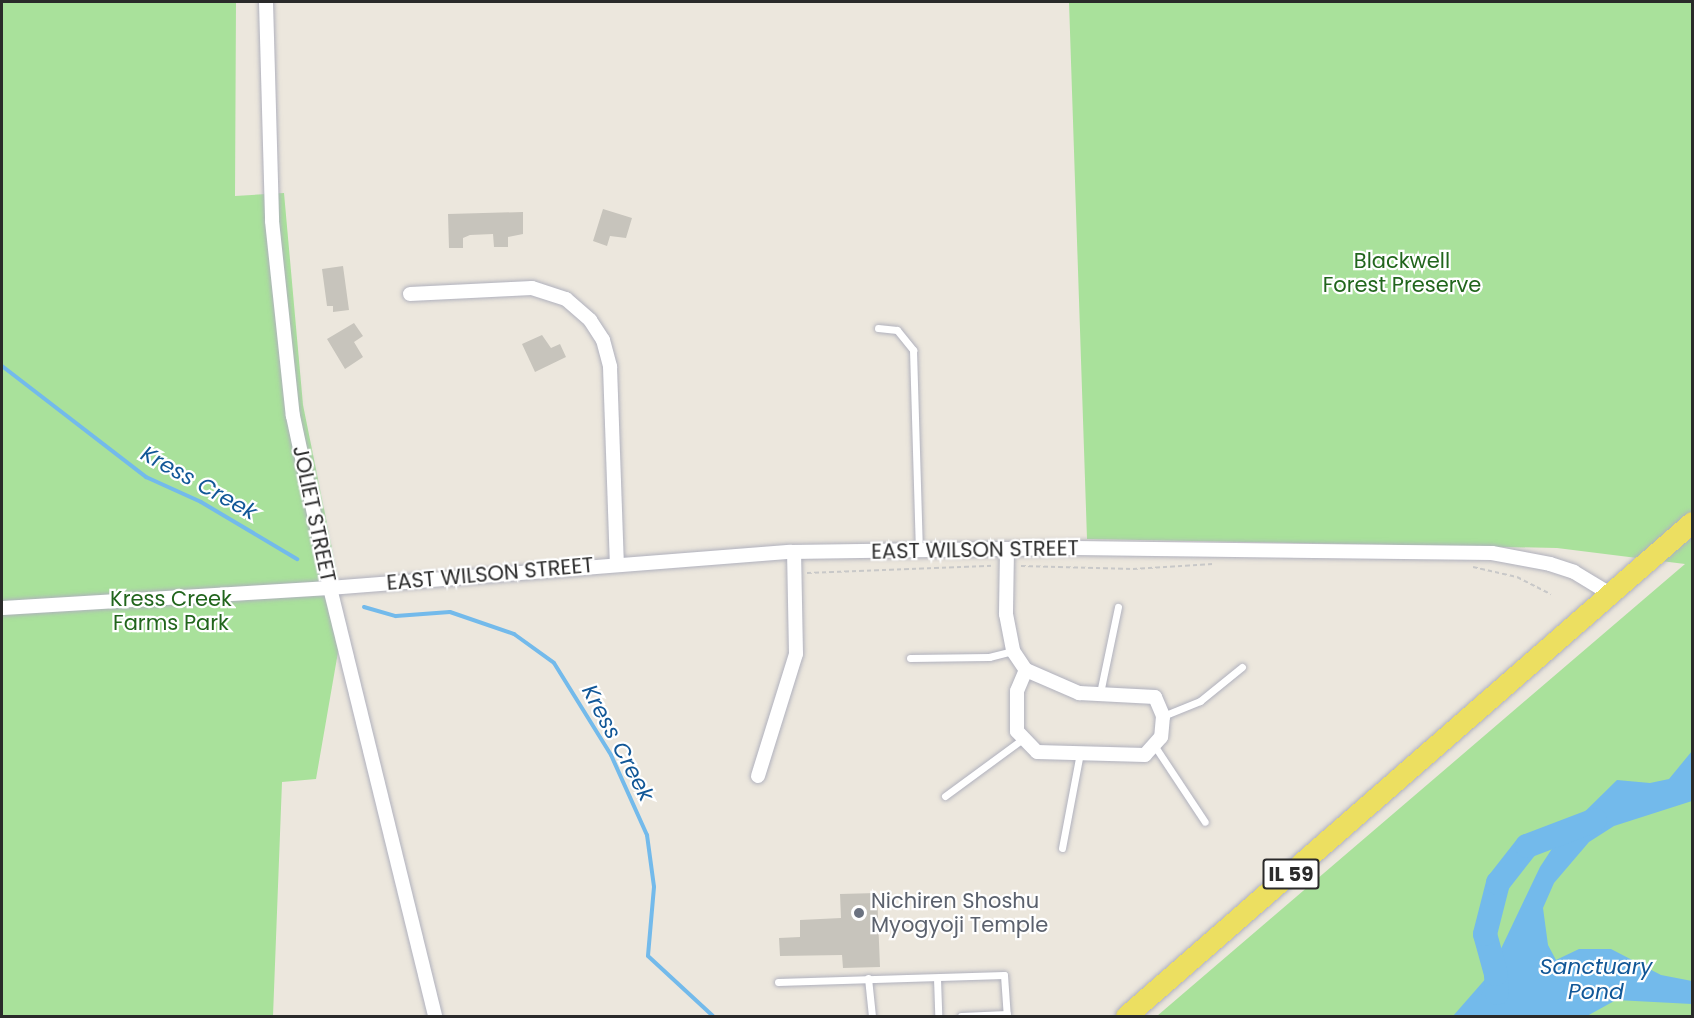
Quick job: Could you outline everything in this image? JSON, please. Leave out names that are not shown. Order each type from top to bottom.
[{"type":"main road","name":"IL 59","points":[[1125,1017],[1612,595],[1692,522]]},
{"type":"street","name":"JOLIET STREET","points":[[266,2],[277,298],[293,416],[330,588],[435,1017]]},
{"type":"street","points":[[410,294],[532,288],[566,299],[590,320],[603,340],[610,367],[617,563]]},
{"type":"street","name":"EAST WILSON STREET","points":[[2,608],[330,588],[617,563],[795,554],[1007,549],[1492,553],[1550,564],[1574,572],[1612,595]]},
{"type":"street","points":[[1007,549],[1006,614],[1013,651],[1026,670],[1079,693],[1155,697],[1163,716],[1161,737],[1146,755],[1037,752],[1017,730],[1017,691],[1026,670]]},
{"type":"street","points":[[758,777],[796,654],[795,554]]},
{"type":"lane","points":[[878,328],[897,330],[913,350],[919,550]]},
{"type":"lane","points":[[1100,693],[1118,607]]},
{"type":"lane","points":[[910,658],[989,657],[1013,651]]},
{"type":"lane","points":[[1163,716],[1200,701],[1242,667]]},
{"type":"lane","points":[[945,796],[1024,738]]},
{"type":"lane","points":[[1154,745],[1205,822]]},
{"type":"lane","points":[[1062,848],[1080,753]]},
{"type":"lane","points":[[778,982],[1005,975],[1008,1014],[961,1017]]},
{"type":"lane","points":[[868,978],[872,1017]]},
{"type":"lane","points":[[937,978],[938,1017]]},
{"type":"path","points":[[1015,566],[1133,569],[1219,564]]},
{"type":"path","points":[[804,573],[997,566]]},
{"type":"path","points":[[1468,566],[1517,577],[1551,594]]},
{"type":"green space","name":"Kress Creek Farms Park","points":[[2,2],[236,2],[235,196],[284,193],[303,405],[338,578],[342,629],[316,779],[282,782],[273,1016],[2,1016]]},
{"type":"green space","name":"Blackwell Forest Preserve","points":[[1069,2],[1692,2],[1692,1016],[1157,1016],[1685,564],[1557,548],[1087,539]]},
{"type":"water","name":"Sanctuary Pond","points":[[1692,751],[1692,801],[1614,826],[1589,842],[1554,883],[1543,908],[1548,945],[1556,960],[1579,949],[1611,949],[1661,975],[1692,981],[1692,1004],[1616,1000],[1587,1016],[1453,1016],[1488,976],[1540,867],[1561,835],[1617,780],[1650,783],[1669,779]]},
{"type":"building","points":[[603,209],[632,218],[626,238],[610,236],[607,246],[593,241]]},
{"type":"building","points":[[523,212],[523,234],[508,237],[508,247],[494,247],[493,234],[470,235],[463,238],[463,248],[449,248],[448,214]]},
{"type":"building","points":[[343,266],[349,310],[333,312],[333,306],[327,306],[322,269]]},
{"type":"building","points":[[354,323],[363,336],[354,342],[363,357],[345,369],[327,339]]},
{"type":"building","points":[[542,335],[551,348],[560,344],[566,357],[535,372],[522,344]]},
{"type":"building","points":[[877,893],[880,967],[843,968],[842,955],[780,956],[779,938],[800,937],[800,920],[841,918],[840,894]]},
{"type":"waterway","name":"Kress Creek","points":[[2,366],[146,477],[201,502],[297,559]]},
{"type":"waterway","name":"Kress Creek","points":[[364,607],[396,616],[450,612],[514,634],[554,663],[611,755],[647,835],[654,887],[648,956],[713,1016]]},
{"type":"waterway","points":[[1481,1016],[1497,993],[1496,974],[1485,934],[1498,883],[1527,846],[1595,820]]},
{"type":"place","name":"Nichiren Shoshu Myogyoji Temple","points":[[859,913]]}]
